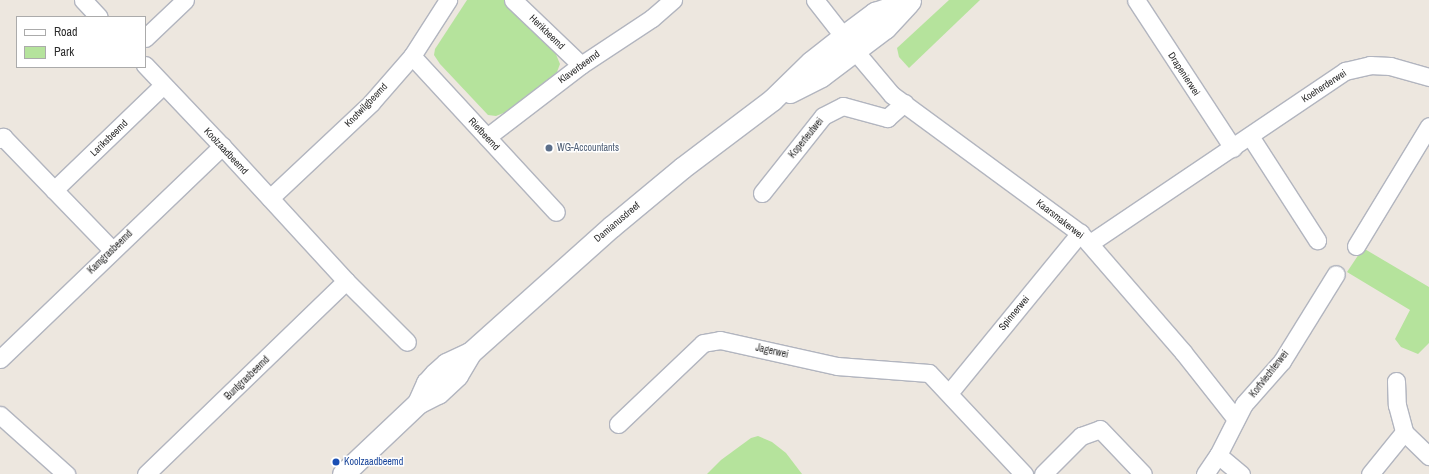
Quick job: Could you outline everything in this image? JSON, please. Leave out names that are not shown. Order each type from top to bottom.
[{"type":"street","points":[[83,0],[98,16]]},
{"type":"street","points":[[146,37],[185,0]]},
{"type":"street","name":"Knotwilgbeemd","points":[[270,198],[371,103],[412,56],[448,0]]},
{"type":"street","name":"Herikbeemd","points":[[513,0],[581,65]]},
{"type":"street","name":"Klaverbeemd","points":[[487,137],[581,65],[652,18],[673,0]]},
{"type":"street","name":"Kaarsmakerwei","points":[[815,0],[849,44],[892,95],[1085,238],[1183,352],[1236,419]]},
{"type":"street","name":"Drapenierwei","points":[[1136,0],[1233,148]]},
{"type":"street","name":"Damianusdreef","points":[[343,474],[418,403],[427,383],[446,364],[470,353],[611,227],[682,168],[772,100],[821,76],[849,44],[885,28],[910,1]]},
{"type":"street","name":"Rietbeemd","points":[[412,56],[556,212]]},
{"type":"street","name":"Koeherderwei","points":[[1085,238],[1233,148],[1345,71],[1370,65],[1390,66],[1429,77]]},
{"type":"street","name":"Koolzaadbeemd","points":[[146,66],[222,146],[346,281],[407,342]]},
{"type":"street","name":"Lariksbeemd","points":[[54,190],[163,85]]},
{"type":"street","name":"Koperteutwei","points":[[762,193],[823,116],[843,106],[887,118],[904,103]]},
{"type":"street","points":[[1356,246],[1429,126]]},
{"type":"street","points":[[1250,136],[1317,240]]},
{"type":"street","points":[[0,139],[2,137],[112,250]]},
{"type":"street","name":"Kamgrasbeemd","points":[[0,359],[222,146]]},
{"type":"street","name":"Spinnerwei","points":[[949,393],[1085,238]]},
{"type":"street","name":"Korfvlechterwei","points":[[1205,474],[1218,455],[1244,404],[1282,361],[1336,274]]},
{"type":"street","name":"Buntgrasbeemd","points":[[146,474],[346,281]]},
{"type":"street","name":"Jagerwei","points":[[618,424],[703,343],[720,340],[837,366],[930,373],[1024,474]]},
{"type":"street","points":[[1396,381],[1397,405],[1404,432],[1429,456]]},
{"type":"street","points":[[0,415],[66,474]]},
{"type":"street","points":[[1043,474],[1081,436],[1100,429],[1143,474]]},
{"type":"street","points":[[1370,474],[1404,432]]},
{"type":"street","points":[[1218,455],[1241,474]]},
{"type":"green space","points":[[467,0],[506,0],[555,52],[560,64],[557,72],[549,79],[506,112],[496,116],[488,115],[440,64],[434,55],[435,49]]},
{"type":"green space","points":[[949,0],[980,0],[909,68],[899,57],[897,48]]},
{"type":"green space","points":[[1363,248],[1429,287],[1429,343],[1418,354],[1401,347],[1395,339],[1410,310],[1347,272]]},
{"type":"green space","points":[[758,436],[772,442],[786,453],[802,474],[707,474],[721,460],[751,438]]},
{"type":"place","name":"WG-Accountants","points":[[549,148]]},
{"type":"place","name":"Koolzaadbeemd","points":[[336,462]]}]
